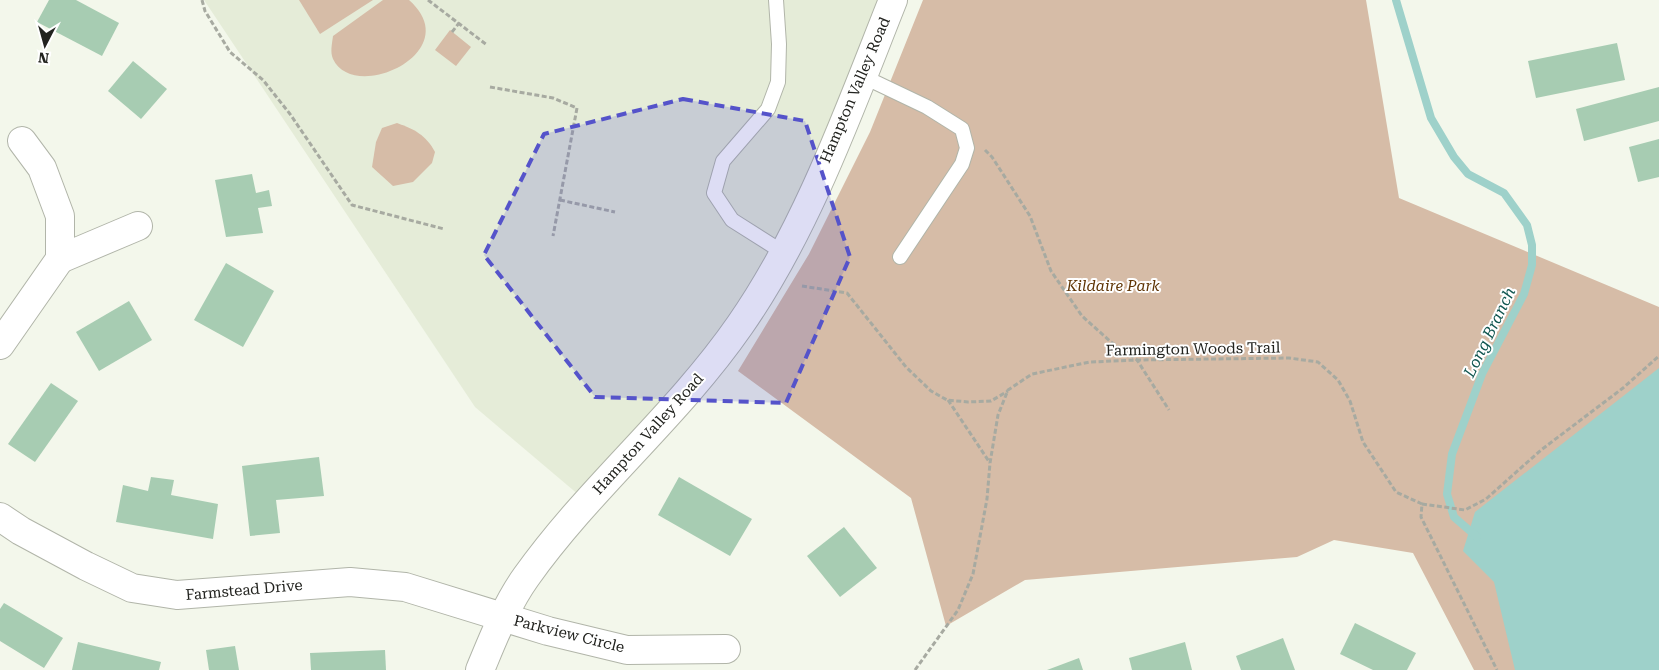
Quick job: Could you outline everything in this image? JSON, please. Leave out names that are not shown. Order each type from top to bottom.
[{"type":"street","name":"Hampton Valley Road","points":[[480,670],[503,616],[525,578],[586,501],[689,391],[740,324],[784,253],[862,76],[893,0]]},
{"type":"street","points":[[22,140],[42,168],[60,216],[60,259]]},
{"type":"street","points":[[0,345],[60,259],[138,226]]},
{"type":"street","name":"Farmstead Drive","points":[[0,517],[21,532],[132,588],[177,595],[350,582],[405,586],[503,616]]},
{"type":"street","name":"Parkview Circle","points":[[503,616],[548,631],[627,650],[726,649]]},
{"type":"lane","points":[[776,0],[779,44],[778,82],[768,109],[723,161],[714,193],[732,220],[784,253]]},
{"type":"lane","points":[[862,76],[927,107],[962,129],[966,148],[962,164],[900,257]]},
{"type":"path","points":[[202,0],[205,11],[230,52],[263,80],[290,114],[352,205],[444,229]]},
{"type":"path","points":[[428,0],[487,45]]},
{"type":"path","points":[[452,32],[459,24]]},
{"type":"path","points":[[490,87],[553,98],[577,108],[553,236]]},
{"type":"path","points":[[964,140],[980,145],[992,157],[1030,216],[1051,272],[1082,316],[1111,342],[1137,360],[1169,410]]},
{"type":"path","points":[[560,200],[615,212]]},
{"type":"path","points":[[802,286],[847,293],[906,367],[931,391],[947,400],[990,463]]},
{"type":"path","name":"Farmington Woods Trail","points":[[947,400],[991,401],[1032,374],[1090,362],[1289,358],[1318,362],[1338,380],[1350,401],[1363,442],[1396,492],[1422,504],[1465,510],[1486,499],[1541,450],[1623,388],[1659,356]]},
{"type":"path","points":[[915,670],[958,610],[973,574],[987,499],[990,463],[998,415],[1008,390]]},
{"type":"path","points":[[1422,504],[1421,516],[1497,670]]},
{"type":"highlighted area","points":[[683,99],[805,121],[850,257],[786,403],[595,397],[484,255],[544,134]]},
{"type":"shaded area","points":[[204,0],[883,0],[787,248],[586,501],[475,407]]},
{"type":"green space","points":[[299,0],[373,0],[320,34]]},
{"type":"green space","points":[[383,0],[409,0],[424,19],[425,37],[416,53],[401,66],[382,74],[362,76],[345,72],[332,56],[333,36]]},
{"type":"green space","name":"Kildaire Park","points":[[923,0],[1366,0],[1399,198],[1659,307],[1659,670],[1474,670],[1413,553],[1334,540],[1297,557],[1025,580],[946,626],[911,498],[738,371],[809,254],[870,132]]},
{"type":"green space","points":[[450,30],[471,47],[456,66],[435,50]]},
{"type":"green space","points":[[397,123],[419,133],[428,141],[435,152],[432,163],[413,182],[393,186],[372,167],[376,142],[382,128]]},
{"type":"water","points":[[1659,368],[1659,670],[1515,670],[1494,582],[1463,551],[1475,512]]},
{"type":"building","points":[[49,0],[76,0],[119,23],[102,56],[37,22]]},
{"type":"building","points":[[1617,43],[1625,80],[1536,98],[1528,61]]},
{"type":"building","points":[[133,61],[167,89],[141,119],[108,91]]},
{"type":"building","points":[[1659,87],[1659,121],[1584,141],[1576,109]]},
{"type":"building","points":[[1659,139],[1659,177],[1638,182],[1629,147]]},
{"type":"building","points":[[252,174],[256,193],[269,190],[272,206],[258,208],[263,233],[226,237],[215,180]]},
{"type":"building","points":[[226,263],[274,291],[243,347],[194,320]]},
{"type":"building","points":[[129,301],[152,340],[99,371],[76,332]]},
{"type":"building","points":[[51,383],[78,401],[35,462],[8,444]]},
{"type":"building","points":[[319,457],[324,496],[276,500],[280,533],[250,536],[242,466]]},
{"type":"building","points":[[151,477],[174,480],[171,495],[218,504],[213,539],[116,522],[123,485],[148,491]]},
{"type":"building","points":[[679,477],[752,519],[730,556],[658,515]]},
{"type":"building","points":[[844,527],[877,568],[840,597],[807,556]]},
{"type":"building","points":[[4,603],[63,638],[44,668],[0,641],[0,609]]},
{"type":"building","points":[[1355,623],[1416,653],[1407,670],[1373,670],[1340,654]]},
{"type":"building","points":[[1283,638],[1295,670],[1241,670],[1236,656]]},
{"type":"building","points":[[78,642],[161,662],[159,670],[72,670]]},
{"type":"building","points":[[1185,642],[1192,670],[1132,670],[1129,658]]},
{"type":"building","points":[[235,646],[239,670],[209,670],[206,650]]},
{"type":"building","points":[[385,650],[386,670],[311,670],[310,653]]},
{"type":"building","points":[[1079,658],[1083,670],[1047,670]]},
{"type":"waterway","name":"Long Branch","points":[[1396,0],[1431,118],[1454,157],[1468,174],[1504,193],[1527,225],[1532,245],[1532,265],[1524,294],[1482,374],[1452,454],[1447,494],[1454,517],[1477,537]]}]
